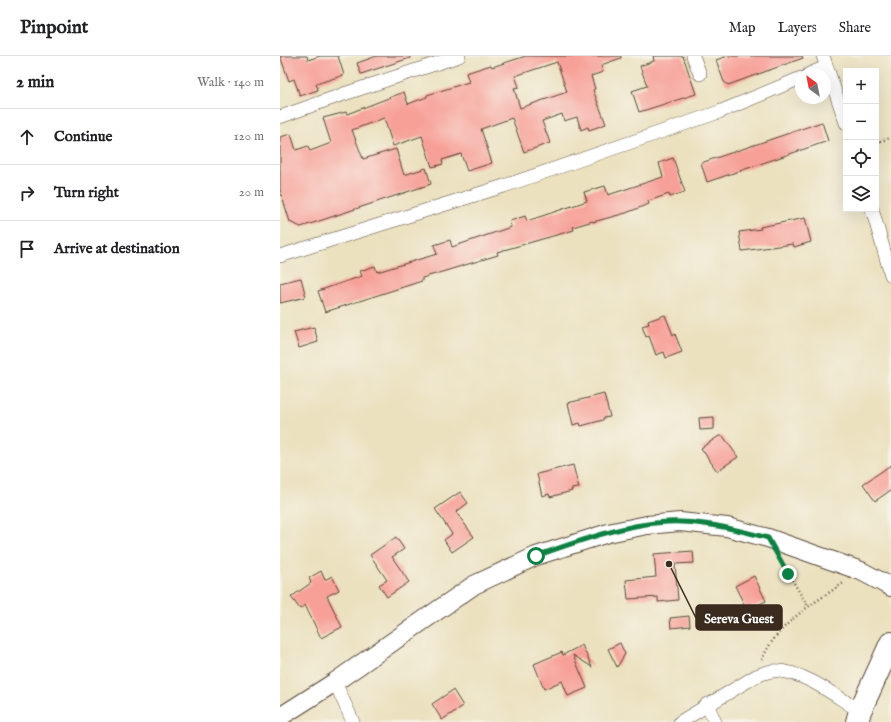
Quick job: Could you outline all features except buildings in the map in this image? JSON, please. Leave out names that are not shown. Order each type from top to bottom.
[{"type":"highway","points":[[858,717],[891,643]]},
{"type":"street","points":[[280,118],[436,60],[460,56]]},
{"type":"street","points":[[693,56],[700,74]]},
{"type":"street","points":[[816,68],[824,61],[843,115]]},
{"type":"street","points":[[281,252],[504,186],[719,112],[795,80]]},
{"type":"street","points":[[873,212],[891,275]]},
{"type":"street","points":[[280,717],[335,682],[474,585],[536,556],[569,544],[647,525],[680,522],[728,527],[768,538],[861,571],[891,587]]},
{"type":"street","points":[[680,722],[707,704],[756,676],[767,671],[780,670],[799,676],[858,717]]},
{"type":"street","points":[[335,682],[353,722]]},
{"type":"street","points":[[707,704],[715,722]]},
{"type":"path","points":[[879,141],[891,138]]},
{"type":"path","points":[[768,538],[808,606]]},
{"type":"path","points":[[756,676],[767,647],[779,632],[808,606],[861,571]]},
{"type":"place","name":"Sereva Guest","points":[[669,564]]},
{"type":"route","points":[[536,556],[569,544],[608,533],[647,525],[680,522],[728,527],[768,538],[788,574]]}]
